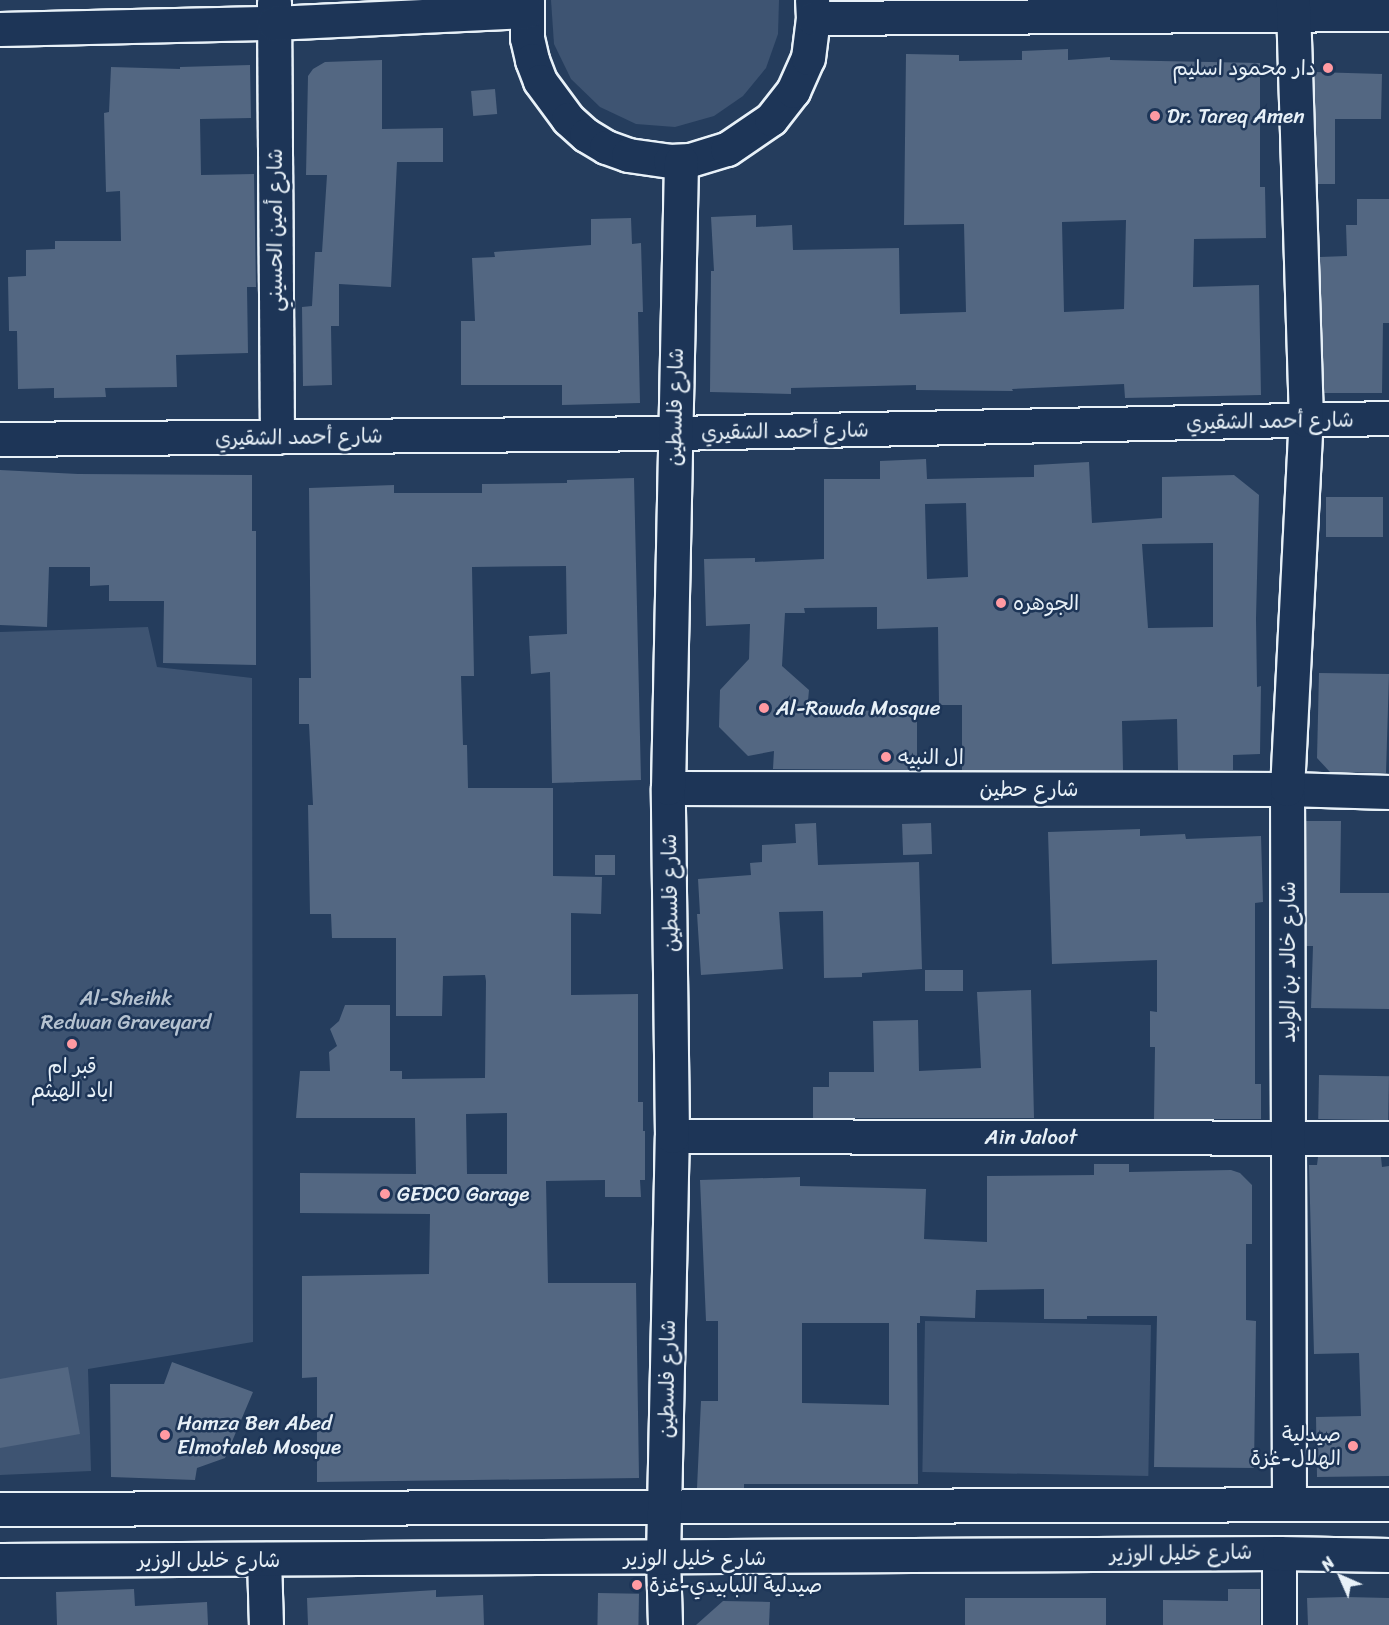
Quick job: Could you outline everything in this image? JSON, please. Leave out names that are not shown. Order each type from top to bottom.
[{"type":"street","points":[[0,29],[274,12],[527,5],[527,38],[540,81],[568,119],[586,135],[628,155],[649,160],[681,161],[727,149],[771,119],[793,91],[808,58],[813,9],[1293,7],[1389,14]]},
{"type":"street","name":"شارع خالد بن الوليد","points":[[1289,1504],[1287,789],[1306,420],[1293,7]]},
{"type":"street","name":"شارع أمين الحسيني","points":[[274,12],[277,437]]},
{"type":"street","name":"شارع فلسطين","points":[[665,1625],[663,1558],[672,1136],[668,788],[681,161]]},
{"type":"street","name":"شارع أحمد الشقيري","points":[[0,439],[674,434],[1389,418]]},
{"type":"street","name":"شارع حطين","points":[[668,788],[1287,789],[1389,792]]},
{"type":"street","name":"Ain Jaloot","points":[[672,1136],[1389,1138]]},
{"type":"street","points":[[0,1509],[1389,1504]]},
{"type":"street","points":[[1279,1553],[1280,1625]]},
{"type":"street","name":"شارع خليل الوزير","points":[[0,1560],[1279,1553],[1389,1555]]},
{"type":"street","points":[[264,1559],[266,1625]]},
{"type":"green space","points":[[551,0],[779,0],[778,34],[766,68],[743,96],[714,116],[675,127],[636,124],[600,107],[571,79],[554,44]]},
{"type":"green space","name":"Al-Sheihk Redwan Graveyard","points":[[148,627],[157,667],[252,678],[253,1342],[88,1369],[91,1471],[0,1475],[0,632]]},
{"type":"green space","points":[[925,1321],[1151,1325],[1148,1476],[922,1472]]},
{"type":"building","points":[[1068,49],[1068,60],[1110,57],[1110,60],[1260,63],[1260,187],[1265,187],[1266,238],[1194,239],[1193,287],[1259,285],[1261,395],[1125,398],[1124,384],[1012,389],[1013,391],[916,390],[916,385],[791,388],[791,394],[710,392],[711,271],[714,271],[711,217],[756,215],[756,227],[792,225],[793,250],[899,248],[900,314],[966,312],[964,224],[904,225],[906,54],[959,55],[959,61],[1022,60],[1022,51]],"holes":[[[1126,220],[1124,309],[1064,312],[1062,222]]]},
{"type":"building","points":[[382,60],[382,129],[443,128],[443,162],[397,162],[391,287],[339,284],[339,326],[331,326],[332,385],[303,386],[302,307],[312,306],[315,252],[322,252],[327,175],[306,175],[308,76],[313,69],[325,62]]},
{"type":"building","points":[[250,65],[251,118],[200,119],[201,175],[254,174],[256,287],[247,287],[248,353],[176,355],[177,387],[105,388],[106,397],[54,398],[54,388],[18,389],[17,331],[9,331],[8,277],[26,276],[26,250],[55,249],[55,241],[121,241],[120,191],[106,192],[104,113],[109,112],[111,67],[180,69],[180,67]]},
{"type":"building","points":[[1314,72],[1382,74],[1381,119],[1335,119],[1335,184],[1317,184]]},
{"type":"building","points":[[495,89],[497,114],[473,116],[471,91]]},
{"type":"building","points":[[1357,199],[1389,199],[1389,323],[1383,323],[1382,393],[1324,393],[1320,257],[1347,256],[1346,225],[1357,225]]},
{"type":"building","points":[[631,218],[632,244],[641,243],[643,312],[638,312],[640,403],[562,405],[562,385],[461,385],[461,321],[475,321],[472,258],[495,257],[494,252],[591,245],[591,219]]},
{"type":"building","points":[[926,459],[927,479],[1034,477],[1034,465],[1089,462],[1092,523],[1162,518],[1162,477],[1234,475],[1259,495],[1256,619],[1257,687],[1261,686],[1260,754],[1233,755],[1233,770],[1178,770],[1177,719],[1122,721],[1123,770],[962,770],[962,705],[939,705],[938,627],[877,629],[877,607],[804,608],[805,613],[785,613],[782,666],[809,690],[808,701],[837,704],[843,711],[917,710],[917,770],[773,769],[774,751],[748,756],[719,727],[720,690],[749,659],[750,624],[706,626],[704,559],[755,558],[755,562],[824,559],[824,479],[880,479],[880,461]],"holes":[[[966,503],[968,577],[927,579],[925,504]],[[1213,543],[1213,627],[1148,628],[1142,544]]]},
{"type":"building","points":[[0,470],[78,474],[252,475],[252,531],[256,531],[256,665],[163,663],[164,601],[109,601],[109,585],[90,586],[90,567],[49,567],[47,627],[0,625]]},
{"type":"building","points":[[634,478],[641,780],[552,783],[550,672],[531,674],[529,636],[567,634],[566,566],[472,567],[474,676],[461,676],[463,745],[467,745],[468,788],[553,788],[553,876],[602,877],[601,914],[571,913],[571,995],[638,994],[638,1102],[643,1102],[643,1131],[645,1131],[645,1180],[640,1180],[641,1197],[605,1197],[605,1180],[546,1181],[548,1283],[636,1283],[639,1478],[317,1482],[317,1377],[302,1378],[302,1276],[429,1274],[430,1214],[300,1213],[300,1173],[416,1174],[415,1118],[296,1118],[300,1071],[330,1071],[329,1052],[337,1046],[330,1029],[339,1021],[345,1005],[390,1005],[390,1071],[402,1071],[402,1079],[485,1078],[486,981],[485,975],[443,976],[442,1016],[396,1016],[396,938],[332,938],[331,914],[310,914],[308,805],[313,805],[309,724],[299,724],[299,678],[311,678],[309,488],[394,485],[394,493],[482,493],[482,484],[567,483],[567,480]],"holes":[[[507,1113],[507,1174],[467,1174],[466,1114]]]},
{"type":"building","points":[[1326,497],[1383,497],[1383,537],[1326,537]]},
{"type":"building","points":[[1319,673],[1389,674],[1386,773],[1330,772],[1317,758]]},
{"type":"building","points":[[1306,821],[1341,821],[1340,893],[1389,893],[1389,1009],[1311,1008],[1313,946],[1306,946]]},
{"type":"building","points":[[816,823],[818,865],[919,862],[922,969],[862,973],[862,977],[824,978],[823,911],[779,912],[783,969],[701,975],[697,914],[700,914],[698,879],[751,875],[750,863],[762,862],[762,845],[796,843],[795,824]]},
{"type":"building","points":[[931,823],[932,854],[903,855],[902,824]]},
{"type":"building","points":[[1140,829],[1140,836],[1185,834],[1186,839],[1261,836],[1263,902],[1255,903],[1255,1084],[1261,1084],[1261,1119],[1154,1119],[1155,1047],[1150,1047],[1150,1011],[1157,1012],[1157,960],[1052,964],[1048,832]]},
{"type":"building","points":[[595,855],[615,855],[615,875],[595,875]]},
{"type":"building","points":[[925,970],[963,970],[963,991],[925,991]]},
{"type":"building","points":[[1031,990],[1034,1118],[813,1118],[813,1087],[829,1087],[829,1072],[874,1072],[873,1021],[918,1020],[919,1071],[981,1068],[977,992]]},
{"type":"building","points":[[1319,1075],[1389,1076],[1388,1120],[1318,1119]]},
{"type":"building","points":[[1318,1157],[1381,1157],[1382,1167],[1389,1166],[1389,1476],[1317,1477],[1316,1417],[1361,1416],[1359,1353],[1314,1354],[1309,1165],[1317,1165]]},
{"type":"building","points":[[1094,1164],[1129,1164],[1129,1172],[1231,1170],[1240,1173],[1252,1185],[1252,1244],[1246,1244],[1246,1320],[1256,1321],[1254,1468],[1154,1467],[1157,1316],[1087,1316],[1087,1319],[1044,1319],[1044,1289],[976,1290],[975,1318],[920,1316],[920,1323],[917,1323],[918,1484],[744,1484],[744,1488],[697,1488],[701,1401],[718,1401],[718,1321],[706,1321],[700,1180],[800,1177],[800,1186],[926,1189],[924,1239],[987,1242],[987,1176],[1094,1175]],"holes":[[[802,1323],[889,1323],[889,1405],[802,1403]]]},
{"type":"building","name":"Hamza Ben Abed Elmotaleb Mosque","points":[[172,1362],[253,1392],[225,1458],[197,1468],[195,1480],[111,1477],[110,1384],[164,1384]]},
{"type":"building","points":[[68,1367],[80,1434],[0,1448],[0,1379]]},
{"type":"building","points":[[134,1589],[135,1606],[207,1602],[208,1625],[57,1625],[56,1592]]},
{"type":"building","points":[[1228,1589],[1260,1589],[1260,1625],[1163,1625],[1163,1600],[1228,1601]]},
{"type":"building","points":[[436,1590],[436,1597],[483,1595],[484,1625],[308,1625],[307,1598]]},
{"type":"building","points":[[598,1593],[639,1594],[638,1625],[597,1625]]},
{"type":"building","points":[[965,1598],[1106,1598],[1106,1625],[965,1625]]},
{"type":"building","points":[[1307,1598],[1389,1598],[1389,1625],[1308,1625]]},
{"type":"building","points":[[723,1601],[770,1602],[769,1625],[696,1625]]},
{"type":"place","name":"دار محمود اسليم","points":[[1328,68]]},
{"type":"place","name":"Dr. Tareq Amen","points":[[1155,116]]},
{"type":"place","name":"الجوهره","points":[[1001,603]]},
{"type":"place","name":"Al-Rawda Mosque","points":[[764,708]]},
{"type":"place","name":"ال النبيه","points":[[886,757]]},
{"type":"place","name":"قبر ام اياد الهيثم","points":[[72,1044]]},
{"type":"place","name":"GEDCO Garage","points":[[385,1194]]},
{"type":"place","name":"Hamza Ben Abed Elmotaleb Mosque","points":[[165,1435]]},
{"type":"place","name":"صيدلية الهلال-غزة","points":[[1353,1446]]},
{"type":"place","name":"صيدلية اللبابيدي-غزة","points":[[637,1585]]}]
